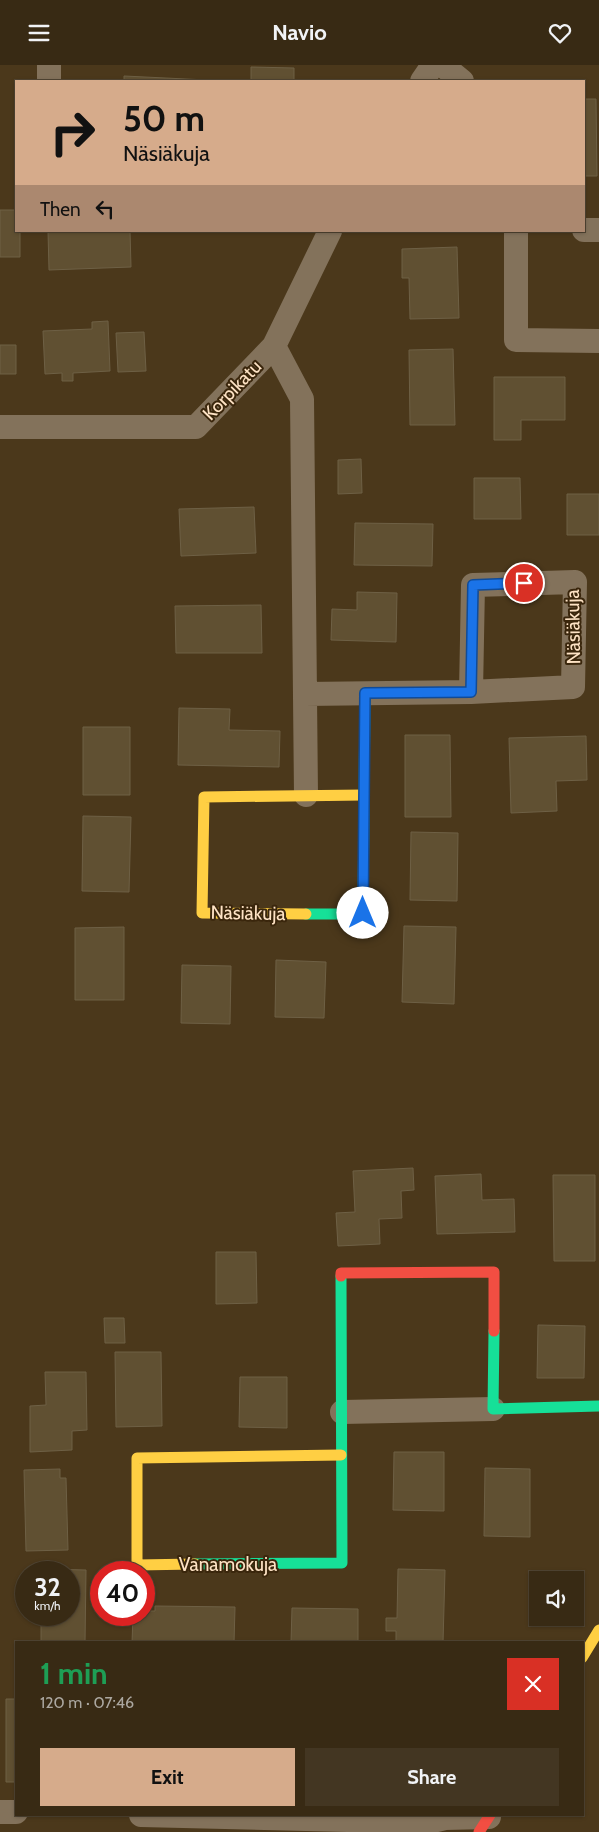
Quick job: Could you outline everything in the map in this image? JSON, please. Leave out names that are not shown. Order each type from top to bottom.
[{"type":"street","points":[[49,65],[49,80]]},
{"type":"street","points":[[423,80],[433,65]]},
{"type":"street","points":[[442,65],[461,80]]},
{"type":"street","points":[[585,229],[599,230]]},
{"type":"street","name":"Korpikatu","points":[[0,427],[196,427],[274,346],[330,232]]},
{"type":"street","points":[[516,232],[516,339],[599,341]]},
{"type":"street","points":[[274,346],[302,399],[306,795]]},
{"type":"street","name":"Näsiäkuja","points":[[305,694],[471,692],[573,687],[575,582],[473,585],[471,692]]},
{"type":"street","name":"Näsiäkuja","points":[[364,795],[204,797],[202,913],[363,913],[365,693]]},
{"type":"street","name":"Vanamokuja","points":[[342,1455],[137,1458],[137,1565],[342,1563],[342,1455],[342,1412],[341,1273],[494,1272],[493,1409]]},
{"type":"street","points":[[342,1412],[599,1406]]},
{"type":"street","points":[[584,1655],[599,1630]]},
{"type":"street","points":[[0,1812],[15,1812]]},
{"type":"street","points":[[182,1816],[429,1822],[445,1818],[486,1821]]},
{"type":"building","points":[[251,67],[294,68],[294,80],[251,80]]},
{"type":"building","points":[[124,76],[207,80],[124,80]]},
{"type":"building","points":[[585,99],[596,99],[597,176],[585,176]]},
{"type":"building","points":[[0,210],[15,210],[15,232],[20,232],[20,257],[0,257]]},
{"type":"building","points":[[48,232],[130,232],[131,267],[49,270]]},
{"type":"building","points":[[457,247],[459,318],[410,319],[409,278],[402,278],[402,249]]},
{"type":"building","points":[[108,321],[110,371],[73,373],[73,381],[62,381],[62,373],[45,374],[43,331],[92,329],[92,322]]},
{"type":"building","points":[[144,332],[146,371],[118,372],[116,333]]},
{"type":"building","points":[[0,345],[16,345],[16,374],[0,374]]},
{"type":"building","points":[[453,349],[455,425],[410,425],[409,350]]},
{"type":"building","points":[[494,377],[565,377],[565,420],[521,420],[521,440],[494,440]]},
{"type":"building","points":[[361,459],[362,493],[338,494],[338,460]]},
{"type":"building","points":[[474,478],[520,478],[521,519],[474,519]]},
{"type":"building","points":[[567,494],[599,494],[599,535],[567,535]]},
{"type":"building","points":[[254,507],[256,553],[181,556],[179,509]]},
{"type":"building","points":[[355,523],[433,524],[432,566],[354,565]]},
{"type":"building","points":[[357,592],[397,593],[396,642],[331,640],[332,609],[357,610]]},
{"type":"building","points":[[261,605],[262,653],[176,653],[175,606]]},
{"type":"building","points":[[179,708],[230,709],[229,730],[280,731],[279,767],[178,765]]},
{"type":"building","points":[[83,727],[130,727],[130,795],[83,795]]},
{"type":"building","points":[[405,735],[450,735],[451,817],[405,817]]},
{"type":"building","points":[[586,736],[587,780],[556,781],[557,811],[511,813],[509,738]]},
{"type":"building","points":[[83,816],[131,817],[129,892],[82,891]]},
{"type":"building","points":[[411,832],[458,833],[457,901],[410,900]]},
{"type":"building","points":[[404,926],[456,927],[454,1004],[402,1002]]},
{"type":"building","points":[[124,927],[124,1000],[75,1000],[75,928]]},
{"type":"building","points":[[276,960],[326,962],[324,1018],[275,1017]]},
{"type":"building","points":[[182,965],[231,966],[230,1024],[181,1023]]},
{"type":"building","points":[[413,1168],[414,1190],[401,1191],[402,1218],[379,1219],[380,1244],[338,1246],[336,1213],[355,1212],[353,1171]]},
{"type":"building","points":[[481,1174],[482,1200],[514,1199],[515,1232],[437,1234],[435,1176]]},
{"type":"building","points":[[553,1175],[595,1175],[595,1261],[554,1261]]},
{"type":"building","points":[[216,1252],[256,1252],[257,1303],[216,1304]]},
{"type":"building","points":[[104,1318],[124,1318],[125,1343],[105,1343]]},
{"type":"building","points":[[538,1325],[585,1326],[584,1378],[537,1378]]},
{"type":"building","points":[[115,1352],[161,1352],[162,1426],[116,1427]]},
{"type":"building","points":[[45,1372],[86,1372],[87,1430],[72,1431],[72,1450],[30,1452],[30,1406],[46,1405]]},
{"type":"building","points":[[240,1377],[287,1377],[287,1428],[239,1427]]},
{"type":"building","points":[[394,1452],[444,1452],[444,1511],[393,1510]]},
{"type":"building","points":[[485,1468],[530,1469],[530,1537],[484,1536]]},
{"type":"building","points":[[60,1469],[60,1478],[66,1478],[68,1550],[26,1551],[24,1470]]},
{"type":"building","points":[[398,1569],[445,1570],[443,1641],[396,1641],[396,1631],[386,1631],[386,1618],[397,1618]]},
{"type":"building","points":[[80,1570],[86,1570],[85,1641],[41,1641],[41,1626],[80,1626]]},
{"type":"building","points":[[155,1606],[235,1607],[234,1641],[132,1641],[133,1626],[155,1626]]},
{"type":"building","points":[[292,1608],[358,1609],[358,1641],[291,1641]]},
{"type":"building","points":[[6,1699],[15,1699],[15,1782],[6,1782]]},
{"type":"traffic: fast","points":[[306,914],[363,914],[365,693]]},
{"type":"traffic: fast","points":[[195,1564],[342,1563],[341,1276]]},
{"type":"traffic: fast","points":[[494,1331],[493,1409],[599,1406]]},
{"type":"traffic: slow","points":[[306,914],[202,913],[204,797],[364,795]]},
{"type":"traffic: slow","points":[[195,1564],[137,1565],[137,1458],[341,1455]]},
{"type":"traffic: slow","points":[[584,1655],[599,1630]]},
{"type":"traffic: jam","points":[[341,1276],[341,1273],[494,1272],[494,1331]]},
{"type":"traffic: jam","points":[[479,1832],[489,1816]]},
{"type":"route","points":[[363,913],[365,693],[471,692],[473,585],[524,583]]}]
